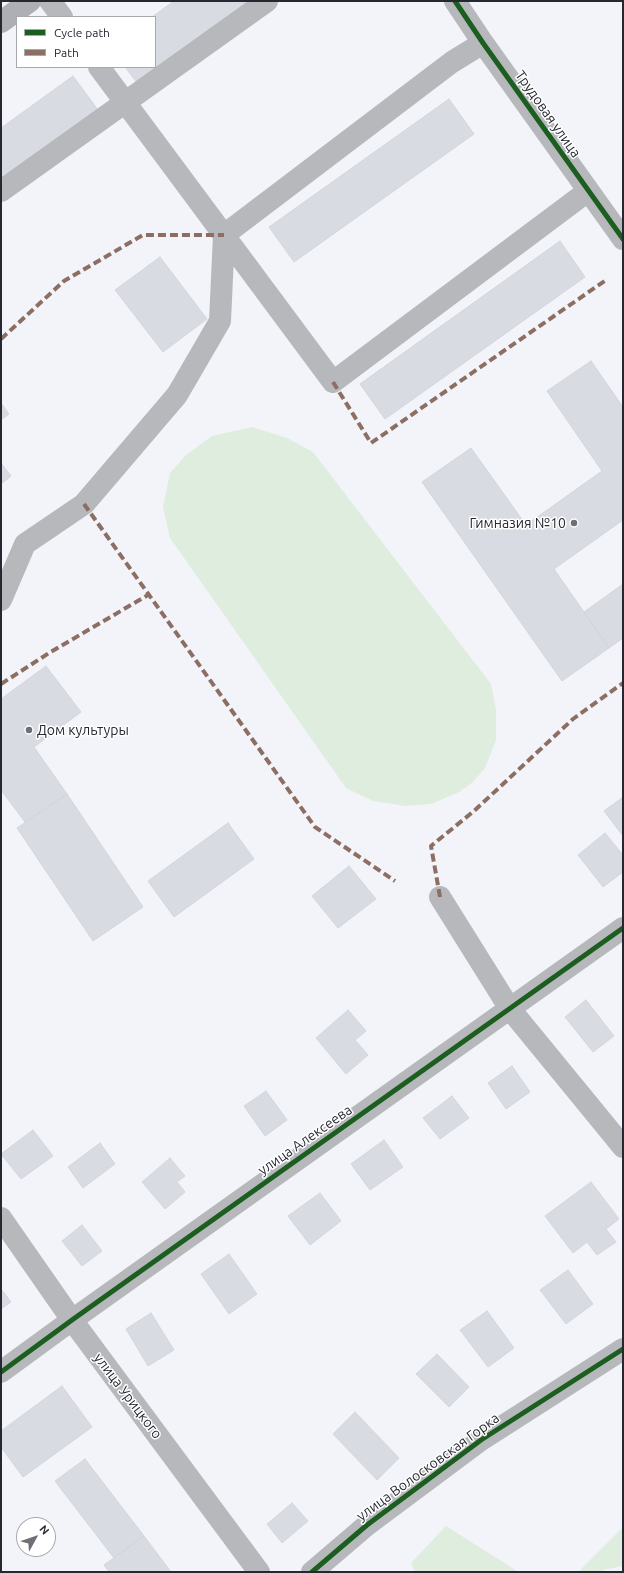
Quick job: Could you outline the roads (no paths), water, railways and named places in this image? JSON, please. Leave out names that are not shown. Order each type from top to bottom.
[{"type":"main road","points":[[1,22],[30,1]]},
{"type":"street","points":[[50,1],[61,16]]},
{"type":"street","points":[[1,191],[267,1]]},
{"type":"street","name":"Трудовая улица","points":[[455,1],[483,43],[623,239]]},
{"type":"street","points":[[224,235],[452,62],[483,43]]},
{"type":"street","points":[[100,68],[333,382],[588,191]]},
{"type":"street","points":[[1,600],[25,544],[84,504],[177,395],[220,321],[224,235]]},
{"type":"street","points":[[440,897],[510,1009],[623,1147]]},
{"type":"street","name":"улица Алексеева","points":[[1,1372],[623,928]]},
{"type":"street","name":"улица Урицкого","points":[[1,1218],[72,1320],[258,1572]]},
{"type":"street","name":"улица Волосковская Горка","points":[[312,1572],[367,1525],[481,1440],[623,1349]]},
{"type":"place","name":"Гимназия №10","points":[[574,523]]},
{"type":"place","name":"Дом культуры","points":[[29,730]]}]
